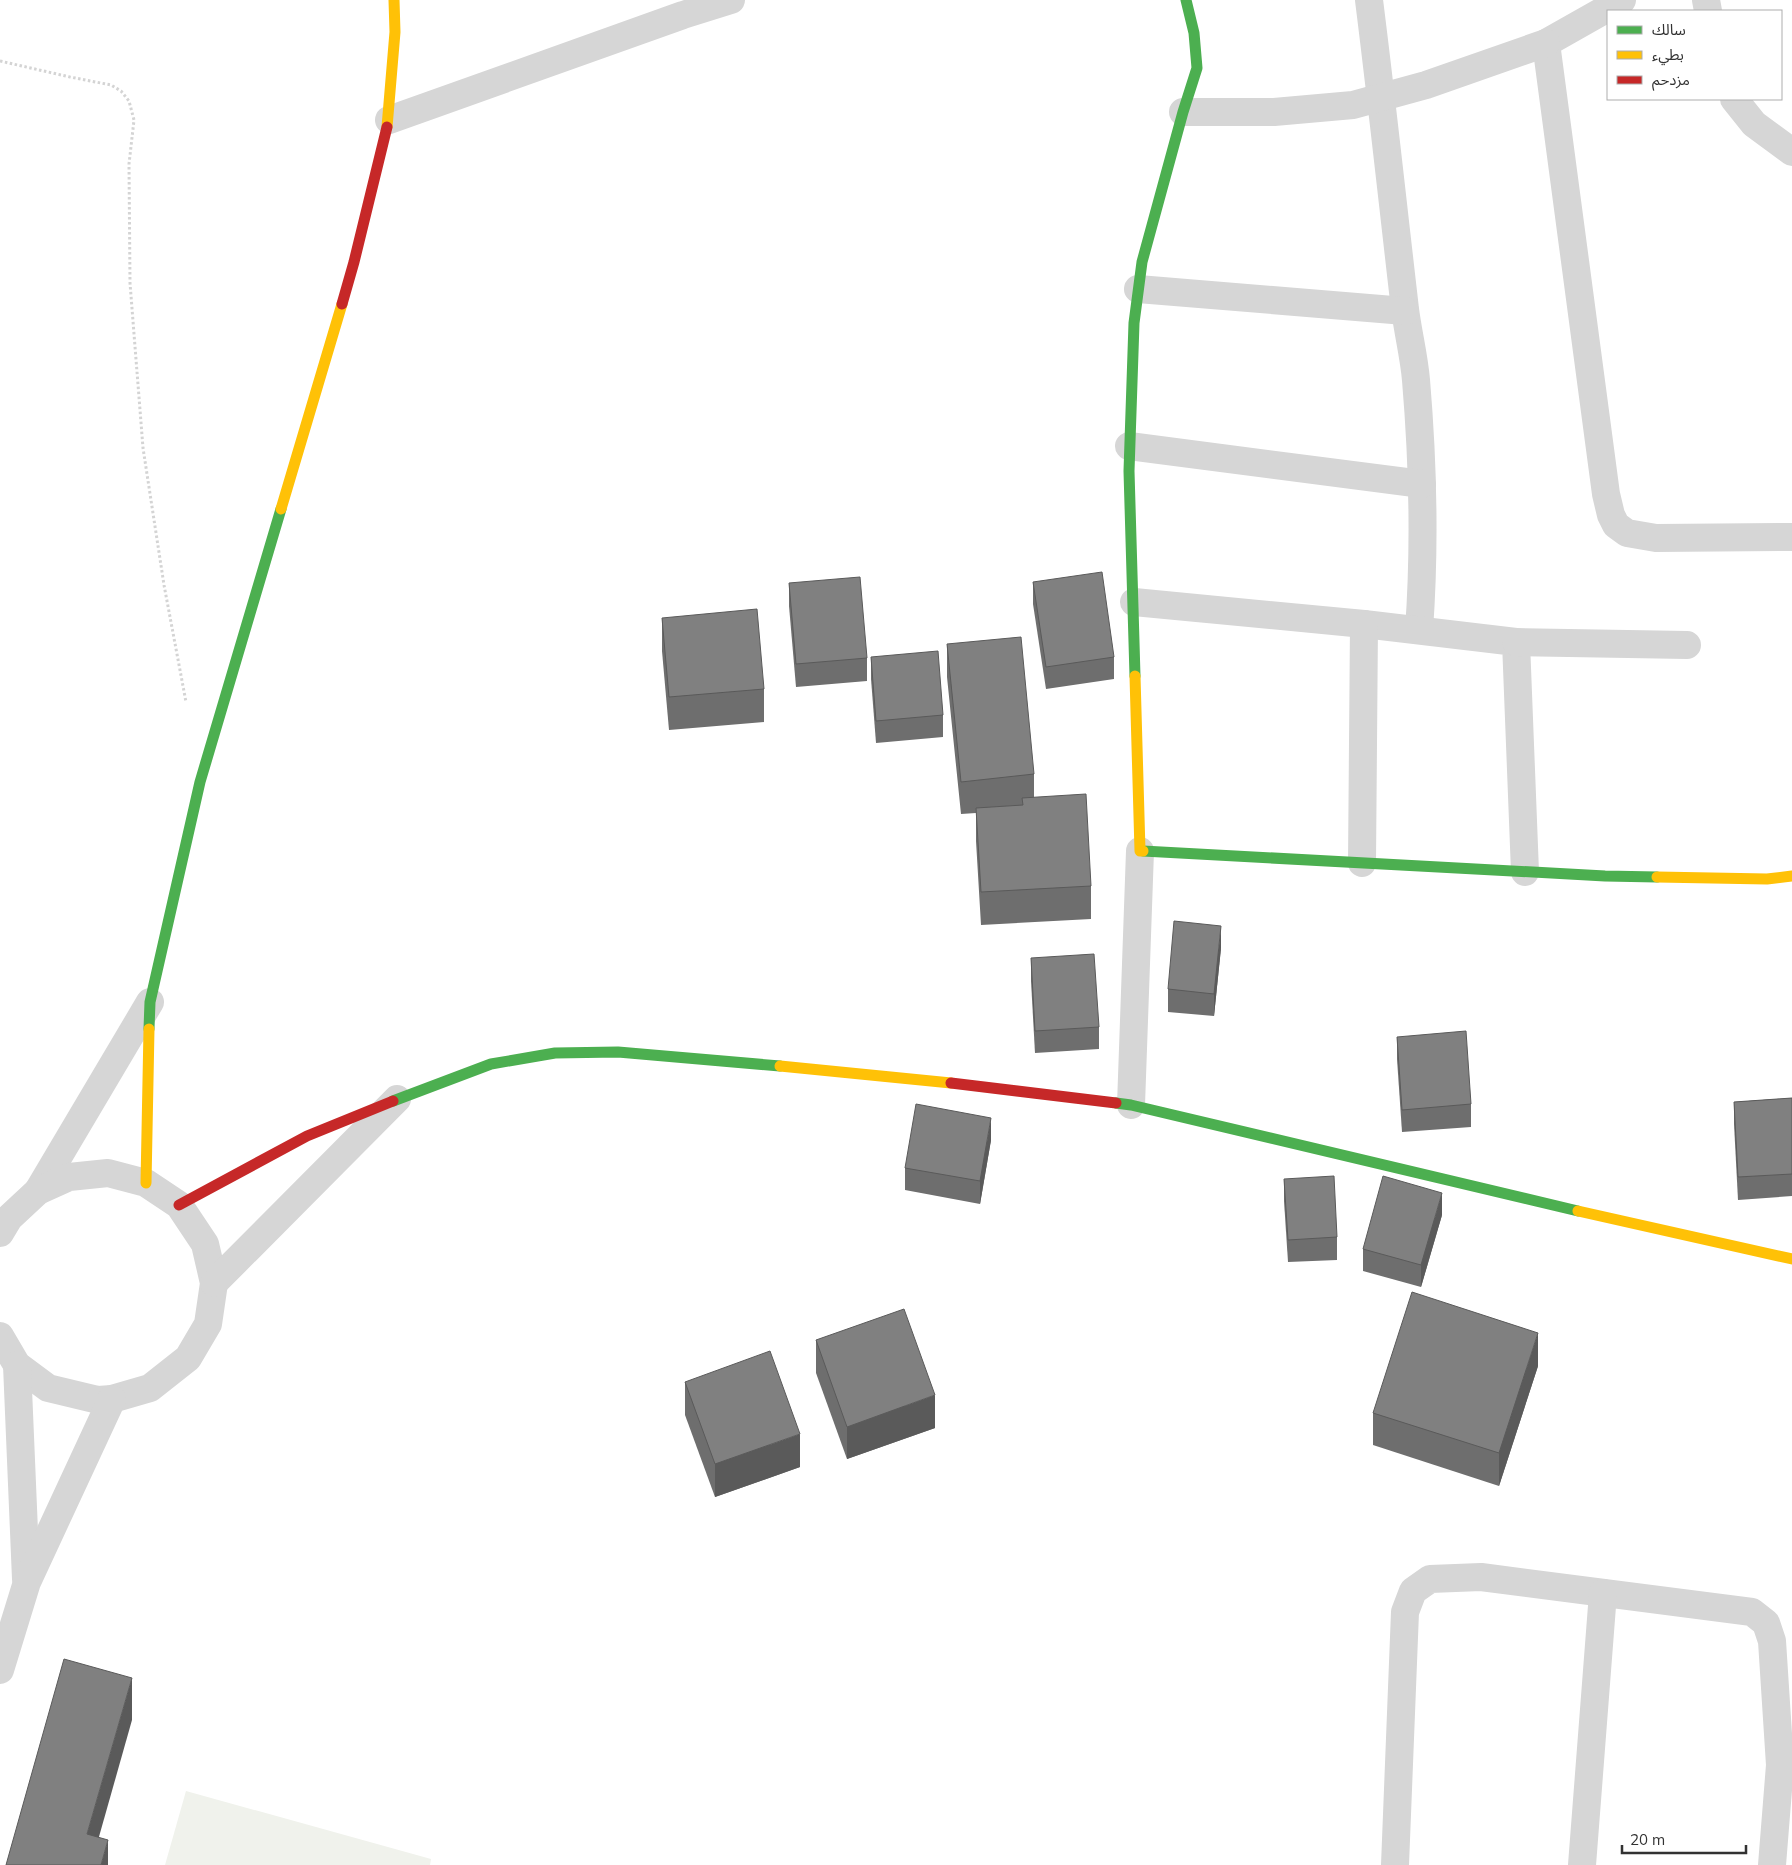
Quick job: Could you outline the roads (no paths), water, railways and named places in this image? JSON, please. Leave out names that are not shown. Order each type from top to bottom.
[{"type":"street","points":[[146,1183],[150,1002],[200,782],[354,262],[389,120],[396,32],[394,0]]},
{"type":"street","points":[[389,120],[683,15],[731,0]]},
{"type":"street","points":[[1131,1105],[1140,851],[1129,471],[1134,324],[1142,262],[1197,68],[1194,33],[1186,0]]},
{"type":"street","points":[[1369,0],[1382,97],[1405,311],[1416,378],[1422,484],[1422,587],[1419,630]]},
{"type":"street","points":[[1183,112],[1274,112],[1353,105],[1426,85],[1546,43],[1622,0]]},
{"type":"street","points":[[1546,43],[1604,484],[1611,515],[1616,525],[1627,533],[1656,538],[1792,537]]},
{"type":"street","points":[[1735,100],[1754,124],[1792,152]]},
{"type":"street","points":[[1138,289],[1405,311]]},
{"type":"street","points":[[1130,446],[1422,484]]},
{"type":"street","points":[[1134,602],[1364,624],[1516,642],[1688,645]]},
{"type":"street","points":[[1362,863],[1364,624]]},
{"type":"street","points":[[1516,642],[1525,872]]},
{"type":"street","points":[[1140,851],[1605,876],[1767,879],[1792,876]]},
{"type":"street","points":[[0,1234],[9,1218],[38,1191],[150,1002]]},
{"type":"street","points":[[179,1205],[307,1136],[397,1099],[491,1064],[555,1053],[618,1052],[844,1071],[1038,1092],[1131,1105],[1531,1200],[1792,1259]]},
{"type":"street","points":[[214,1283],[397,1099]]},
{"type":"street","points":[[0,1336],[17,1365],[48,1388],[98,1400],[112,1399],[150,1388],[188,1358],[208,1324],[214,1283],[205,1244],[179,1205],[146,1183],[108,1173],[69,1177],[38,1191]]},
{"type":"street","points":[[17,1365],[26,1582]]},
{"type":"street","points":[[0,1670],[26,1582],[112,1399]]},
{"type":"street","points":[[1395,1865],[1405,1612],[1414,1591],[1430,1579],[1481,1577],[1752,1612],[1766,1623],[1772,1641],[1780,1765],[1772,1865]]},
{"type":"street","points":[[1582,1865],[1603,1593]]}]
